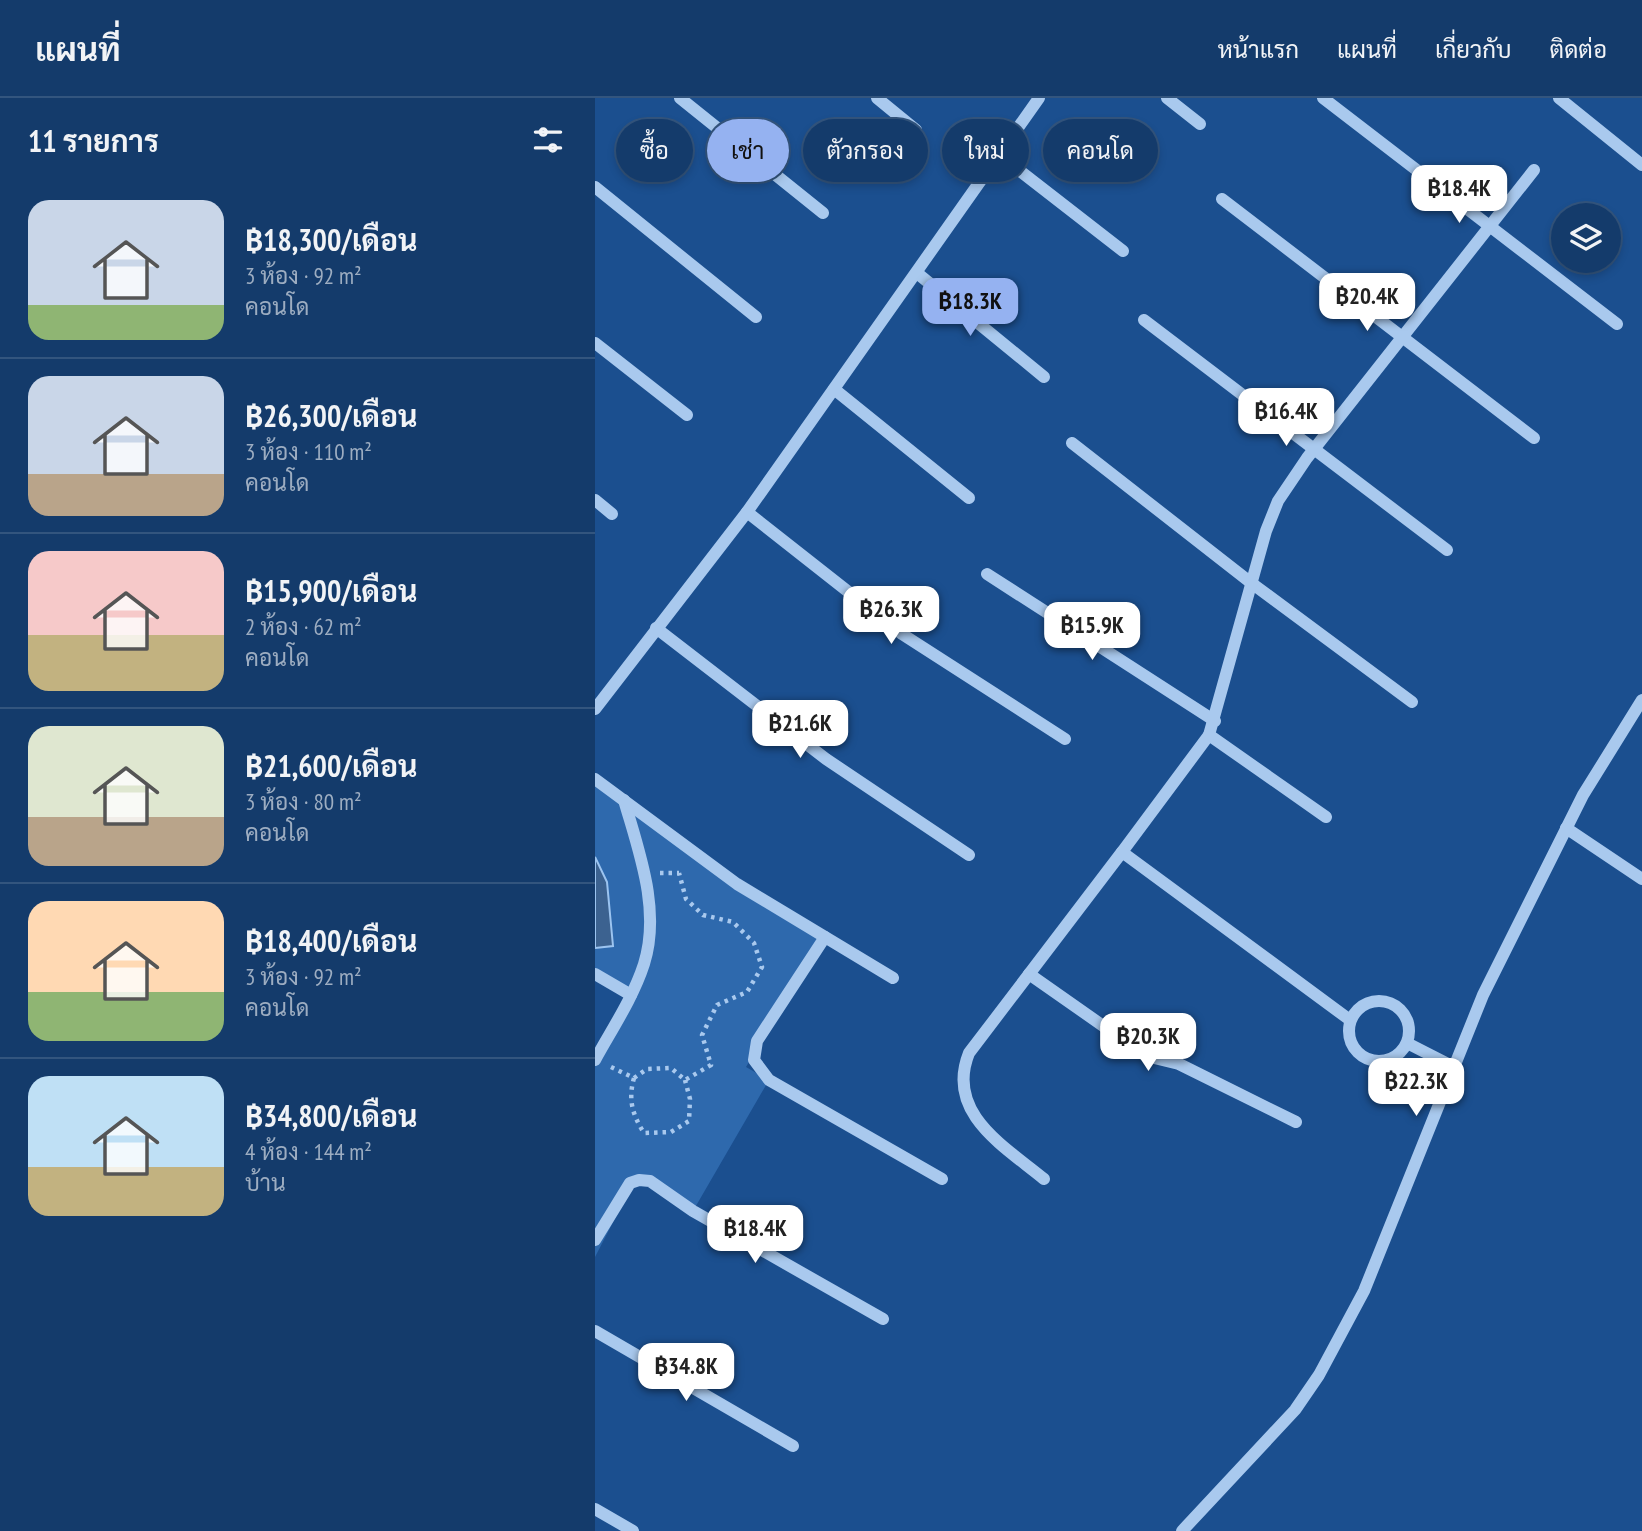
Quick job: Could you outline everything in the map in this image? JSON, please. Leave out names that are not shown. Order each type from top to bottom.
[{"type":"street","points":[[680,98],[823,213]]},
{"type":"street","points":[[877,98],[903,119]]},
{"type":"street","points":[[1024,119],[1039,98]]},
{"type":"street","points":[[1167,98],[1200,124]]},
{"type":"street","points":[[1323,98],[1617,324]]},
{"type":"street","points":[[1559,98],[1642,165]]},
{"type":"street","points":[[1044,1179],[973,1117],[964,1093],[962,1070],[969,1053],[1209,736],[1250,582],[1278,501],[1314,449],[1534,170]]},
{"type":"street","points":[[1029,179],[1123,251]]},
{"type":"street","points":[[595,709],[747,512],[979,182]]},
{"type":"street","points":[[595,187],[756,317]]},
{"type":"street","points":[[1222,200],[1534,438]]},
{"type":"street","points":[[917,273],[1044,377]]},
{"type":"street","points":[[1145,320],[1447,550]]},
{"type":"street","points":[[595,343],[687,415]]},
{"type":"street","points":[[834,389],[969,498]]},
{"type":"street","points":[[1072,443],[1250,582],[1412,702]]},
{"type":"street","points":[[595,500],[612,514]]},
{"type":"street","points":[[747,512],[902,634],[1065,739]]},
{"type":"street","points":[[987,574],[1215,721]]},
{"type":"street","points":[[656,628],[826,759],[969,855]]},
{"type":"street","points":[[1182,1531],[1295,1410],[1319,1375],[1364,1291],[1483,995],[1566,828],[1642,700]]},
{"type":"street","points":[[1209,736],[1326,817]]},
{"type":"street","points":[[595,779],[737,884],[893,978]]},
{"type":"street","points":[[595,1060],[631,995],[644,964],[649,937],[646,873],[624,800]]},
{"type":"street","points":[[1566,828],[1642,879]]},
{"type":"street","points":[[1122,852],[1350,1020]]},
{"type":"street","points":[[825,937],[757,1041],[754,1060],[769,1080],[942,1179]]},
{"type":"street","points":[[595,974],[631,995]]},
{"type":"street","points":[[1029,974],[1146,1056],[1179,1064],[1296,1122]]},
{"type":"street","points":[[1375,1001],[1390,1003],[1403,1013],[1409,1027],[1407,1043],[1398,1055],[1383,1062],[1367,1059],[1355,1050],[1348,1035],[1350,1020],[1360,1007],[1375,1001]]},
{"type":"street","points":[[1407,1043],[1454,1067]]},
{"type":"street","points":[[595,1240],[630,1183],[650,1181],[693,1210],[883,1319]]},
{"type":"street","points":[[595,1331],[793,1446]]},
{"type":"street","points":[[595,1509],[633,1531]]},
{"type":"path","points":[[646,873],[680,873],[697,855]]},
{"type":"path","points":[[680,873],[685,899],[703,915],[733,922],[754,943],[762,967],[747,992],[717,1005],[702,1035],[711,1065],[685,1080]]},
{"type":"path","points":[[595,1060],[634,1078]]},
{"type":"path","points":[[671,1068],[685,1080],[690,1099],[688,1121],[671,1132],[644,1133],[634,1117],[629,1094],[634,1078],[647,1069],[671,1068]]},
{"type":"shaded area","points":[[595,779],[737,884],[825,937],[746,1067],[769,1080],[693,1211],[636,1178],[595,1257],[595,1060],[631,995],[595,974]]},
{"type":"shaded area","points":[[595,857],[607,882],[613,946],[595,948]]}]
